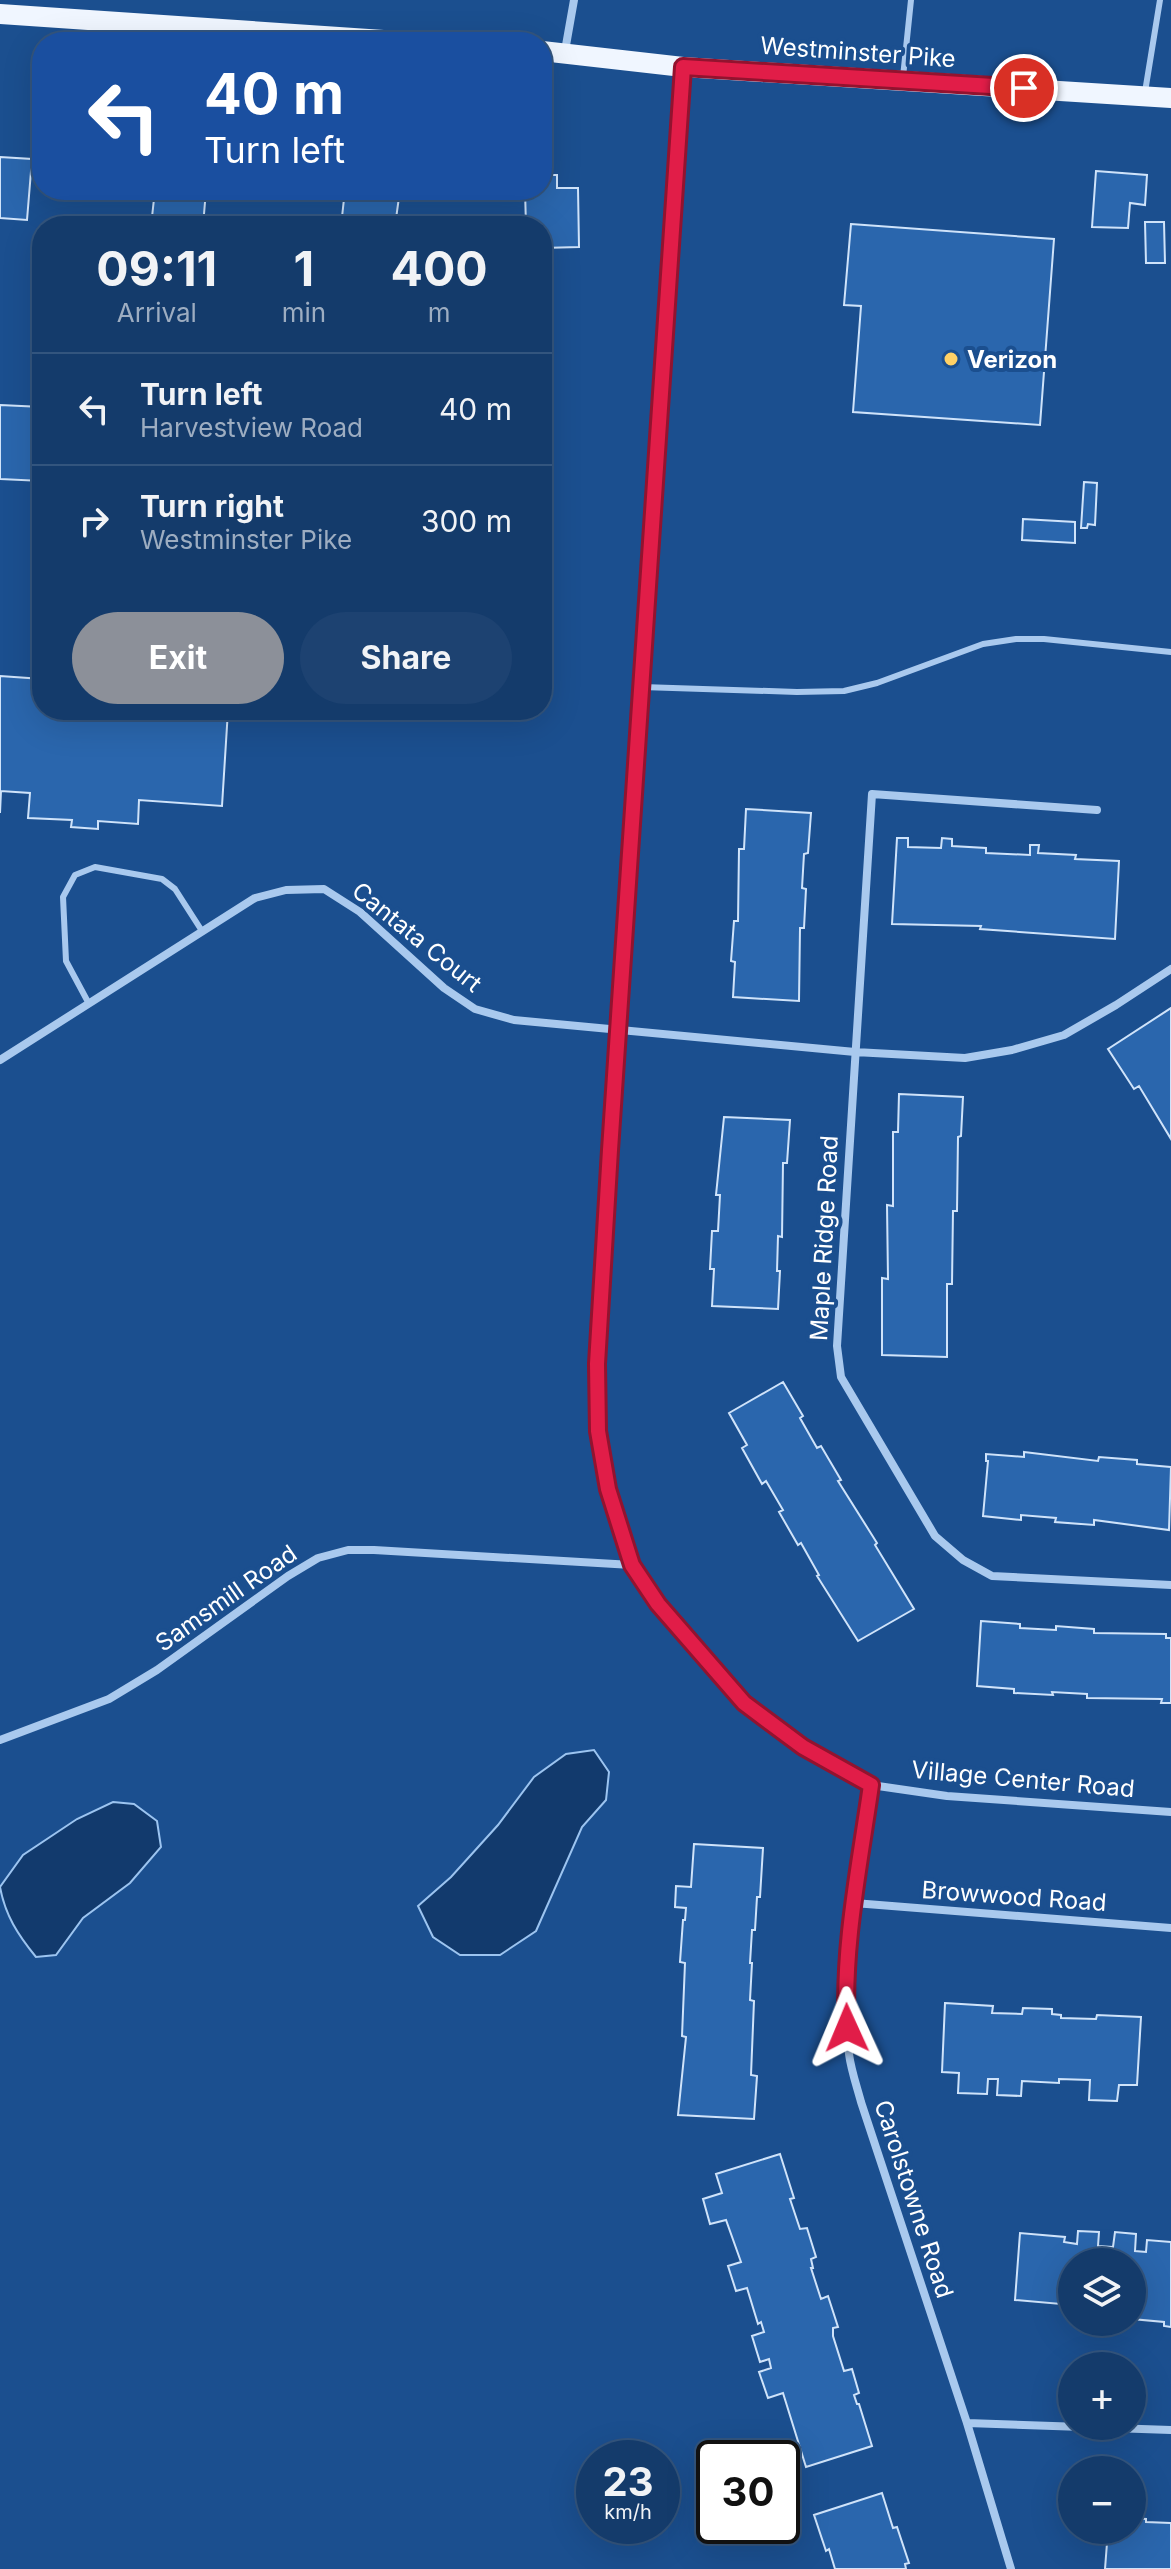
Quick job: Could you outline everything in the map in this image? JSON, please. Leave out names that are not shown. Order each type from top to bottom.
[{"type":"main road","points":[[0,14],[266,32]]},
{"type":"main road","name":"Westminster Pike","points":[[552,51],[683,67],[1171,98]]},
{"type":"street","points":[[565,52],[574,0]]},
{"type":"street","points":[[683,67],[597,1364],[598,1431],[608,1489],[632,1565],[658,1604],[744,1703],[803,1747],[871,1785]]},
{"type":"street","name":"Maple Ridge Road","points":[[1097,810],[872,794],[837,1346],[841,1377],[935,1536],[963,1560],[992,1576],[1171,1585]]},
{"type":"street","name":"Cantata Court","points":[[0,1060],[255,898],[286,890],[324,889],[360,912],[444,988],[475,1009],[514,1020],[618,1028]]},
{"type":"street","points":[[618,1028],[855,1052],[965,1058],[1012,1050],[1064,1035],[1171,969]]},
{"type":"street","name":"Samsmill Road","points":[[0,1740],[109,1699],[157,1670],[318,1558],[348,1550],[374,1550],[632,1565]]},
{"type":"street","name":"Village Center Road","points":[[871,1785],[947,1796],[1171,1812]]},
{"type":"street","name":"Carolstowne Road","points":[[871,1785],[854,1903],[845,2000],[849,2056],[861,2102],[967,2423],[1011,2569]]},
{"type":"street","name":"Browwood Road","points":[[854,1903],[1171,1928]]},
{"type":"street","points":[[967,2423],[1171,2430]]},
{"type":"lane","points":[[903,81],[911,0]]},
{"type":"lane","points":[[1145,96],[1160,0]]},
{"type":"lane","points":[[642,687],[844,691],[877,683],[983,644],[1016,639],[1171,652]]},
{"type":"lane","points":[[88,1002],[66,961],[63,897],[75,875],[95,867],[162,879],[175,889],[202,931]]},
{"type":"water","points":[[594,1750],[609,1772],[606,1800],[582,1827],[536,1931],[500,1955],[460,1955],[433,1937],[418,1906],[451,1877],[498,1825],[534,1777],[566,1754]]},
{"type":"water","points":[[113,1802],[134,1804],[157,1821],[161,1847],[130,1883],[83,1918],[56,1955],[36,1957],[13,1924],[0,1887],[23,1855],[77,1819]]},
{"type":"building","points":[[0,157],[32,159],[27,220],[0,218]]},
{"type":"building","points":[[1096,171],[1147,175],[1145,205],[1130,203],[1128,228],[1092,227]]},
{"type":"building","points":[[552,175],[557,175],[557,188],[578,188],[579,247],[552,248],[552,216],[526,216],[525,200],[552,200]]},
{"type":"building","points":[[154,200],[205,200],[204,216],[152,216]]},
{"type":"building","points":[[344,200],[399,200],[396,216],[342,216]]},
{"type":"building","points":[[1145,222],[1164,222],[1165,263],[1146,263]]},
{"type":"building","name":"Verizon","points":[[851,224],[1054,239],[1040,425],[853,412],[861,306],[844,305]]},
{"type":"building","points":[[0,405],[32,407],[32,481],[0,479]]},
{"type":"building","points":[[1084,482],[1097,483],[1095,525],[1088,524],[1087,528],[1081,528]]},
{"type":"building","points":[[1023,519],[1075,522],[1075,543],[1022,540]]},
{"type":"building","points":[[0,676],[32,678],[32,720],[227,720],[222,806],[139,800],[138,824],[98,821],[98,829],[71,827],[72,820],[28,818],[30,793],[1,791],[0,813]]},
{"type":"building","points":[[746,809],[811,813],[808,853],[804,854],[802,888],[806,889],[804,928],[800,928],[799,1001],[733,997],[735,962],[731,961],[734,921],[738,921],[739,849],[744,849]]},
{"type":"building","points":[[897,838],[908,838],[908,847],[941,848],[942,838],[952,839],[952,846],[986,848],[986,853],[1030,855],[1030,845],[1039,845],[1038,853],[1119,861],[1115,939],[980,929],[981,926],[892,924]]},
{"type":"building","points":[[1171,1008],[1171,1139],[1139,1086],[1134,1089],[1108,1049]]},
{"type":"building","points":[[899,1094],[963,1097],[961,1136],[958,1137],[957,1211],[953,1211],[952,1284],[947,1284],[947,1357],[882,1355],[882,1278],[888,1279],[887,1205],[893,1206],[893,1132],[898,1132]]},
{"type":"building","points":[[724,1117],[790,1120],[787,1163],[783,1163],[782,1237],[778,1236],[778,1309],[712,1306],[712,1231],[718,1231],[720,1195],[716,1195]]},
{"type":"building","points":[[783,1382],[817,1448],[821,1446],[841,1480],[838,1481],[914,1609],[858,1641],[817,1576],[801,1543],[798,1545],[779,1512],[783,1510],[766,1481],[762,1484],[742,1448],[747,1445],[729,1413]]},
{"type":"building","points":[[1024,1452],[1098,1461],[1099,1457],[1137,1460],[1137,1464],[1171,1467],[1169,1530],[1094,1520],[1094,1525],[1021,1515],[1021,1520],[983,1516],[986,1454],[1024,1457]]},
{"type":"building","points":[[981,1621],[1020,1624],[1020,1628],[1056,1630],[1056,1626],[1094,1629],[1094,1633],[1166,1634],[1166,1638],[1171,1638],[1171,1703],[1161,1703],[1162,1699],[1087,1698],[1087,1694],[1014,1693],[1014,1689],[977,1686]]},
{"type":"building","points":[[694,1844],[763,1848],[760,1897],[757,1897],[755,1930],[752,1930],[750,1963],[750,2000],[754,2001],[751,2075],[757,2076],[754,2119],[678,2115],[686,2037],[682,2036],[685,1963],[680,1962],[686,1908],[675,1907],[676,1886],[691,1887]]},
{"type":"building","points":[[945,2003],[993,2006],[992,2013],[1022,2014],[1023,2008],[1052,2009],[1052,2014],[1061,2015],[1061,2018],[1096,2019],[1097,2015],[1141,2017],[1137,2085],[1119,2085],[1117,2101],[1089,2100],[1090,2080],[1059,2079],[1059,2083],[1022,2081],[1021,2096],[997,2095],[998,2079],[988,2079],[987,2094],[958,2093],[959,2073],[942,2072]]},
{"type":"building","points":[[780,2154],[800,2229],[807,2228],[816,2257],[811,2259],[811,2268],[821,2299],[828,2296],[838,2327],[833,2328],[833,2336],[844,2371],[852,2369],[859,2393],[854,2395],[872,2446],[806,2467],[783,2393],[768,2398],[759,2372],[771,2368],[769,2359],[760,2362],[752,2336],[764,2332],[761,2322],[758,2324],[747,2288],[736,2291],[728,2266],[741,2262],[726,2220],[710,2224],[703,2199],[722,2193],[716,2174]]},
{"type":"building","points":[[1078,2231],[1099,2232],[1098,2246],[1113,2247],[1115,2232],[1136,2234],[1135,2248],[1058,2248],[1058,2304],[1015,2300],[1020,2233],[1065,2237],[1064,2242],[1077,2244]]},
{"type":"building","points":[[1147,2240],[1171,2242],[1171,2327],[1164,2326],[1164,2322],[1146,2320]]},
{"type":"building","points":[[882,2493],[909,2563],[905,2564],[906,2569],[835,2569],[814,2515]]},
{"type":"building","points":[[1146,2522],[1171,2523],[1171,2569],[1105,2569],[1107,2544],[1146,2544]]},
{"type":"place","name":"Verizon","points":[[951,359]]},
{"type":"route","points":[[847,2028],[845,2000],[854,1903],[871,1785],[803,1747],[744,1703],[658,1604],[632,1565],[608,1489],[598,1431],[597,1364],[610,1150],[683,67],[1024,88]]}]
